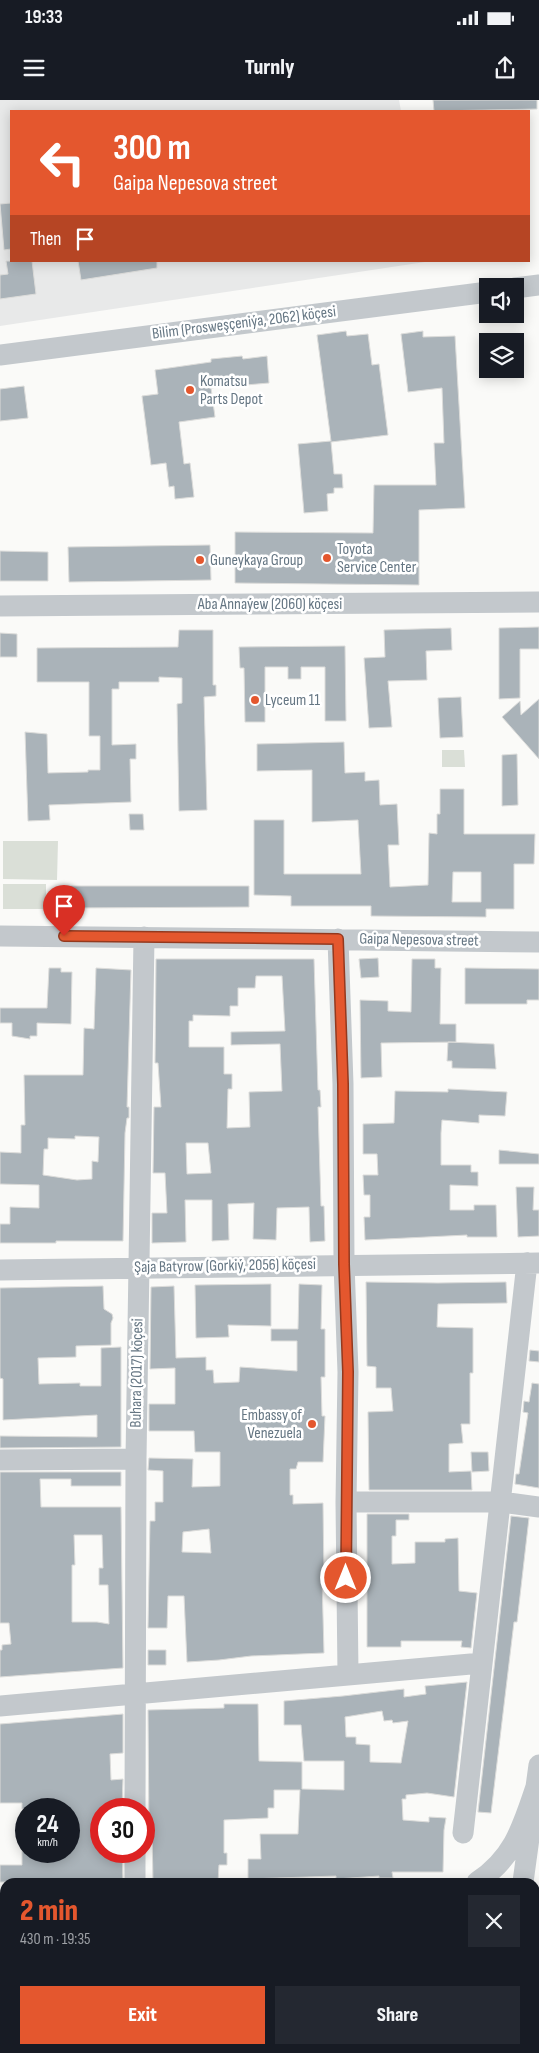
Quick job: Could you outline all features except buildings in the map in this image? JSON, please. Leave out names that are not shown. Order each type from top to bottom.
[{"type":"street","points":[[524,287],[539,285]]},
{"type":"street","name":"Bilim (Prosweşçeniýa, 2062) köçesi","points":[[0,355],[479,293]]},
{"type":"street","name":"Aba Annaýew (2060) köçesi","points":[[0,606],[539,602]]},
{"type":"street","name":"Gaipa Nepesova street","points":[[0,936],[539,942]]},
{"type":"street","name":"Buhara (2017) köçesi","points":[[135,1798],[134,1693],[138,1268],[144,937]]},
{"type":"street","points":[[338,939],[343,1084],[344,1264],[348,1372],[346,1502],[348,1674]]},
{"type":"street","points":[[462,1834],[501,1502],[533,1263]]},
{"type":"street","name":"Şaja Batyrow (Gorkiý, 2056) köçesi","points":[[0,1270],[533,1263]]},
{"type":"street","points":[[0,1460],[136,1459]]},
{"type":"street","points":[[346,1502],[501,1502],[539,1507]]},
{"type":"street","points":[[0,1706],[482,1663]]},
{"type":"street","points":[[482,1878],[503,1862],[518,1836],[538,1775]]},
{"type":"street","points":[[524,1878],[538,1775]]},
{"type":"street","points":[[135,1863],[135,1878]]},
{"type":"shaded area","points":[[0,100],[399,100],[401,110],[10,110],[10,262],[425,262],[0,326]]},
{"type":"shaded area","points":[[442,750],[464,750],[465,767],[442,767]]},
{"type":"shaded area","points":[[3,841],[58,841],[57,880],[3,879]]},
{"type":"shaded area","points":[[3,884],[46,884],[46,909],[3,909]]},
{"type":"place","name":"Komatsu Parts Depot","points":[[190,390]]},
{"type":"place","name":"Toyota Service Center","points":[[327,558]]},
{"type":"place","name":"Guneykaya Group","points":[[200,560]]},
{"type":"place","name":"Lyceum 11","points":[[255,700]]},
{"type":"place","name":"Embassy of Venezuela","points":[[312,1424]]},
{"type":"route","points":[[64,936],[338,939],[343,1084],[344,1264],[348,1372],[346,1578]]}]
